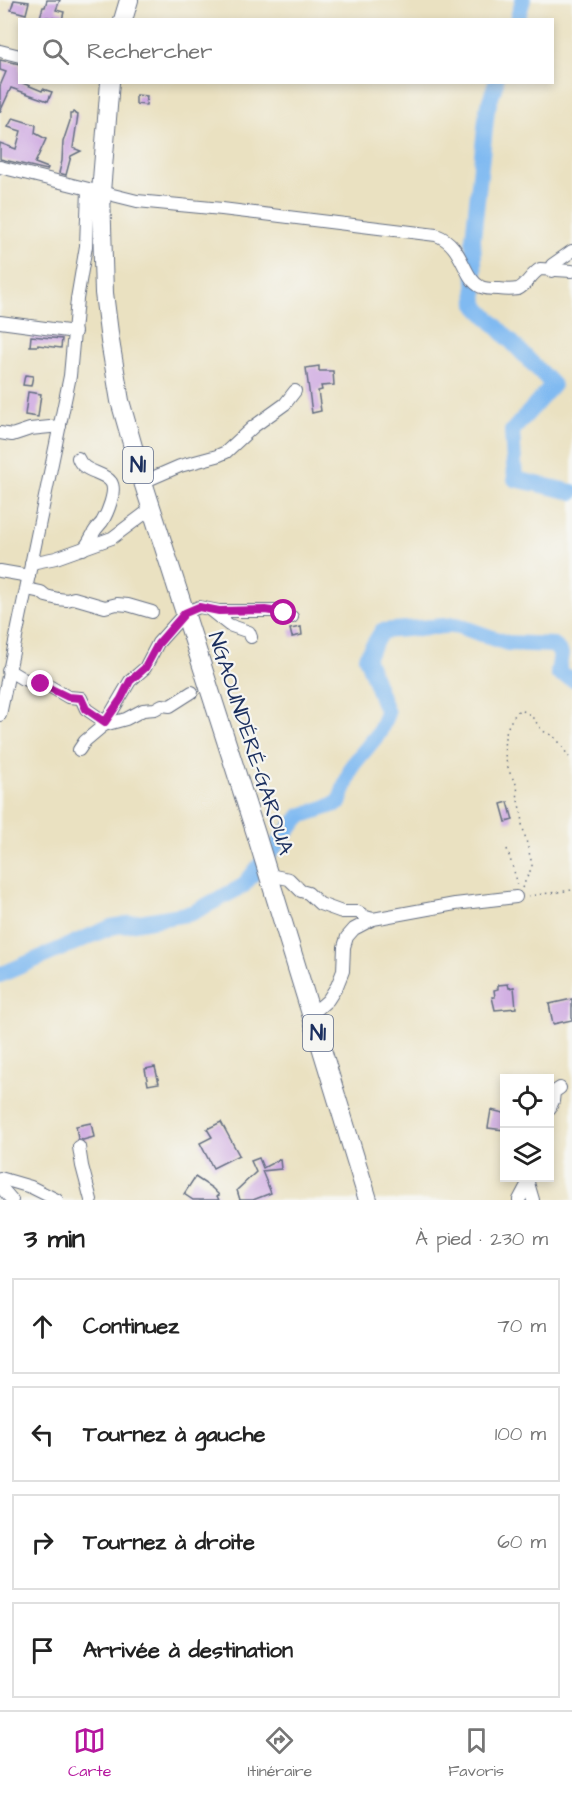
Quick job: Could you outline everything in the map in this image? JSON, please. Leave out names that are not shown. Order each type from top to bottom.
[{"type":"highway","points":[[124,18],[129,0]]},
{"type":"highway","name":"NGAOUNDÉRÉ-GAROUA","points":[[111,84],[94,190],[110,341],[124,417],[256,834],[368,1200]]},
{"type":"street","points":[[0,51],[18,56]]},
{"type":"street","points":[[0,167],[137,201],[436,235],[444,238],[453,246],[476,282],[518,290],[540,269],[572,271]]},
{"type":"street","points":[[0,715],[5,675],[28,583],[70,376],[77,299],[94,190]]},
{"type":"street","points":[[552,271],[552,265],[572,251]]},
{"type":"street","points":[[0,322],[75,332]]},
{"type":"street","points":[[143,482],[172,469],[226,452],[253,427],[285,404],[295,391]]},
{"type":"street","points":[[0,434],[12,435],[30,429],[60,426]]},
{"type":"street","points":[[78,458],[80,463],[92,472],[111,481],[114,488],[101,523],[83,549]]},
{"type":"street","points":[[31,563],[83,549],[112,538],[152,508]]},
{"type":"street","points":[[0,571],[58,599],[74,598],[105,607],[117,604],[152,612]]},
{"type":"street","points":[[79,750],[85,741],[105,723],[130,681],[145,668],[158,644],[185,613],[199,607],[210,610],[277,611],[292,618]]},
{"type":"street","points":[[210,610],[229,625],[249,632],[251,637]]},
{"type":"street","points":[[5,675],[48,686],[68,697],[81,698],[86,709],[105,723],[126,718],[143,710],[155,710],[162,705],[170,706],[192,692]]},
{"type":"street","points":[[267,871],[289,879],[301,891],[308,893],[320,904],[342,912],[358,912],[373,919]]},
{"type":"street","points":[[312,1014],[328,1000],[337,986],[344,971],[344,947],[347,937],[354,929],[373,919],[455,904],[517,897]]},
{"type":"street","points":[[554,1092],[560,1088]]},
{"type":"street","points":[[79,1147],[91,1200]]},
{"type":"street","points":[[0,1178],[31,1187],[57,1200]]},
{"type":"street","points":[[519,1200],[528,1182]]},
{"type":"street","points":[[529,1182],[533,1200]]},
{"type":"street","points":[[0,1186],[12,1200]]},
{"type":"path","points":[[517,897],[532,864],[522,824],[524,819],[516,783],[506,754],[505,733],[510,720],[519,710],[523,710],[535,718],[542,729],[562,745],[569,757]]},
{"type":"path","points":[[507,849],[517,880],[517,897]]},
{"type":"path","points":[[517,897],[572,890]]},
{"type":"building","points":[[14,0],[29,2],[26,14],[11,10]]},
{"type":"building","points":[[47,0],[60,0],[56,10],[64,12],[62,18],[40,17]]},
{"type":"building","points":[[0,60],[18,64],[18,84],[52,92],[48,101],[11,88],[0,112],[0,86],[6,72],[0,70]]},
{"type":"building","points":[[136,95],[147,96],[146,105],[136,104]]},
{"type":"building","points":[[73,112],[78,115],[73,148],[81,151],[71,156],[66,175],[59,173],[63,142],[70,114]]},
{"type":"building","points":[[13,118],[36,125],[35,133],[46,139],[35,163],[48,168],[47,170],[0,159],[0,143],[16,149],[21,131],[8,127]]},
{"type":"building","points":[[31,336],[62,339],[61,348],[30,346]]},
{"type":"building","points":[[319,366],[319,371],[333,371],[334,385],[321,386],[322,390],[318,391],[321,411],[312,413],[306,368]]},
{"type":"building","points":[[25,375],[33,376],[31,386],[23,385]]},
{"type":"building","points":[[28,392],[41,394],[38,417],[25,415]]},
{"type":"building","points":[[301,627],[302,635],[292,637],[290,629]]},
{"type":"building","points":[[508,802],[513,820],[506,822],[501,804]]},
{"type":"building","points":[[508,984],[509,988],[514,987],[516,1008],[495,1010],[492,997],[495,997],[494,990],[498,989],[498,985]]},
{"type":"building","points":[[572,999],[572,1020],[553,1024],[549,1004]]},
{"type":"building","points":[[155,1067],[159,1083],[148,1085],[145,1069]]},
{"type":"building","points":[[491,1110],[500,1112],[500,1130],[488,1128]]},
{"type":"building","points":[[221,1122],[239,1155],[213,1168],[200,1143],[212,1137],[207,1129]]},
{"type":"building","points":[[91,1123],[94,1137],[78,1139],[76,1126]]},
{"type":"building","points":[[259,1158],[263,1168],[280,1159],[281,1169],[262,1171],[271,1193],[253,1200],[240,1200],[237,1190],[256,1172],[251,1161]]},
{"type":"building","points":[[195,1177],[212,1188],[219,1195],[217,1196],[219,1200],[193,1200],[184,1194]]},
{"type":"waterway","points":[[518,18],[523,0]]},
{"type":"waterway","points":[[495,84],[487,110],[473,238],[476,305],[553,385],[512,431],[515,479],[572,492]]},
{"type":"waterway","points":[[0,975],[111,927],[192,913],[243,886],[300,816],[339,803],[352,766],[379,733],[387,713],[366,657],[382,631],[456,625],[507,643],[554,645],[561,654],[558,673],[572,679]]},
{"type":"route","points":[[41,684],[68,697],[81,698],[86,709],[105,722],[130,681],[145,668],[152,652],[185,613],[199,607],[219,611],[265,610],[284,613]]}]
